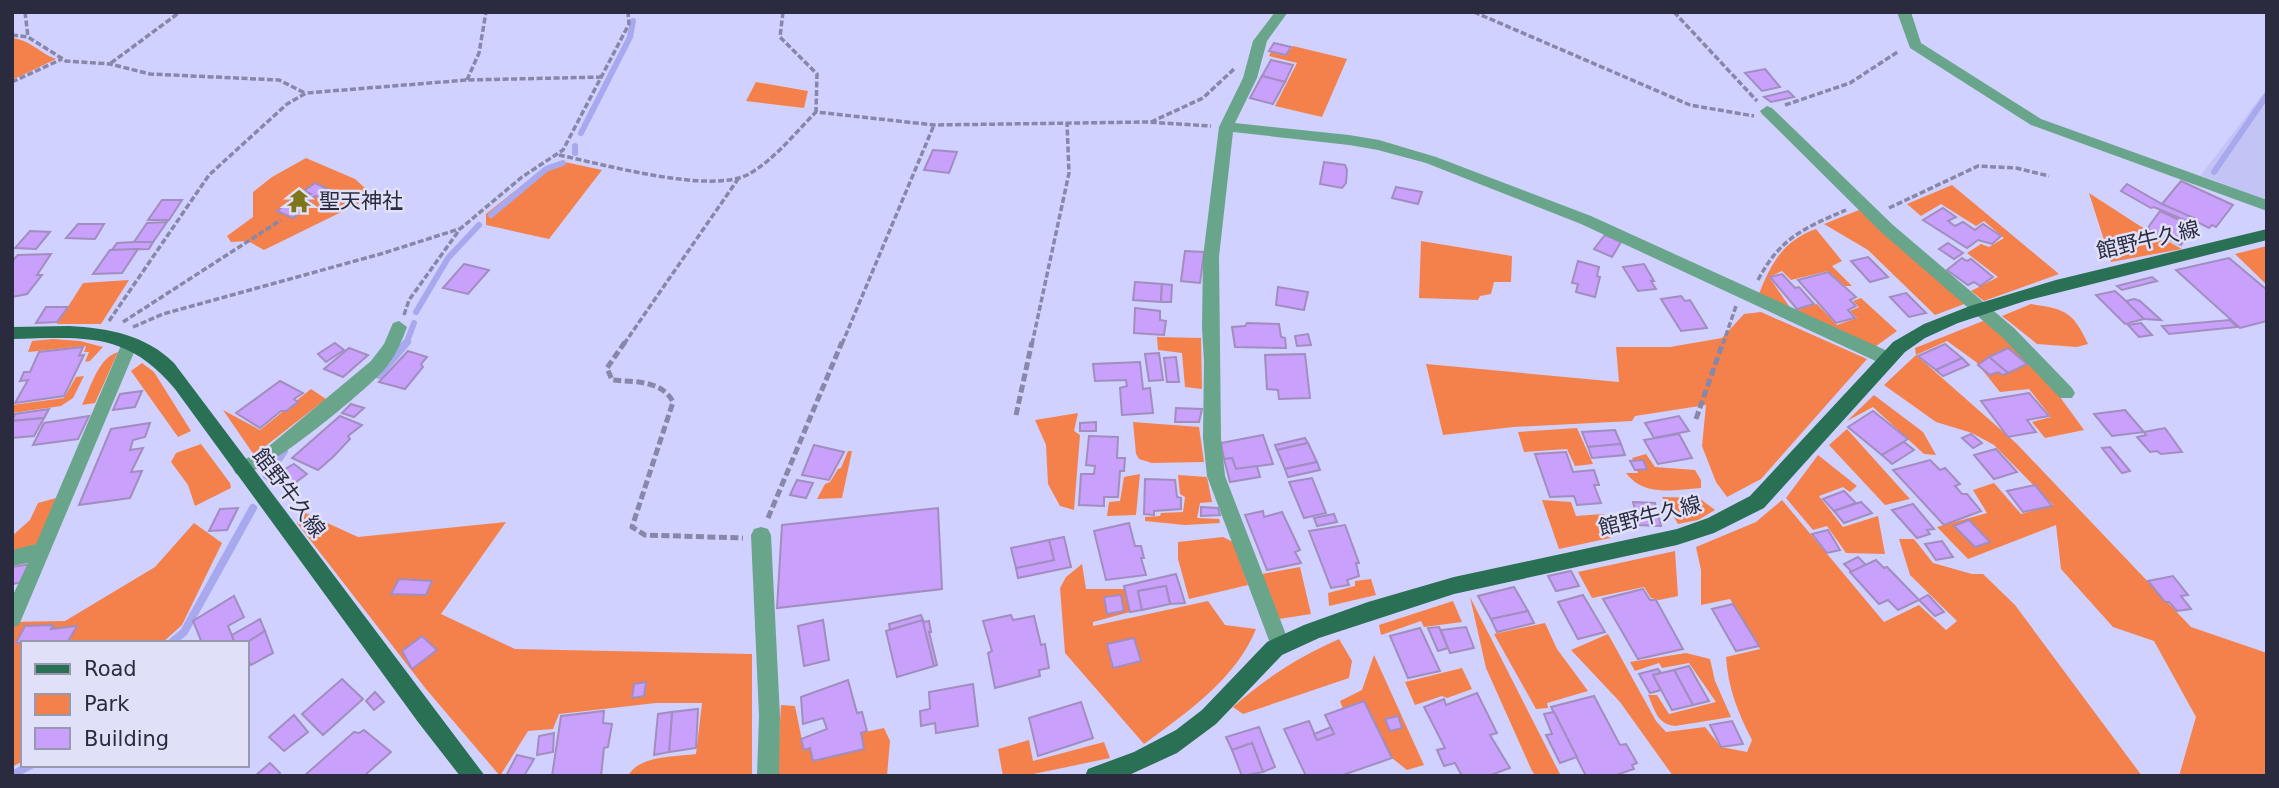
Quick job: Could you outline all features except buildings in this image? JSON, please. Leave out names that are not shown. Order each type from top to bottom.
[{"type":"main road","name":"館野牛久線","points":[[1097,776],[1141,762],[1186,735],[1209,717],[1280,645],[1372,608],[1513,571],[1648,543],[1699,530],[1727,519],[1757,502],[1888,359],[1912,337],[2039,289],[2267,234]]},
{"type":"main road","name":"館野牛久線","points":[[12,333],[105,335],[130,343],[159,359],[181,384],[242,469],[360,623],[425,715],[474,776]]},
{"type":"street","points":[[1280,645],[1216,477],[1212,457],[1211,257],[1226,127],[1250,78],[1260,41],[1282,12]]},
{"type":"street","points":[[1903,12],[1915,45],[2036,122],[2267,206]]},
{"type":"street","points":[[1769,113],[1866,210],[2042,364],[2066,393]]},
{"type":"street","points":[[1226,127],[1349,140],[1379,145],[1430,160],[1586,220],[1888,359]]},
{"type":"street","points":[[242,469],[274,452],[377,366],[391,347],[400,327]]},
{"type":"street","points":[[12,619],[130,343]]},
{"type":"street","points":[[761,536],[760,579],[769,717],[768,776]]},
{"type":"street","points":[[12,558],[43,551]]},
{"type":"path","points":[[25,12],[29,37]]},
{"type":"path","points":[[110,64],[180,12]]},
{"type":"path","points":[[467,80],[479,53],[486,12]]},
{"type":"path","points":[[400,327],[409,300],[460,229],[522,177],[559,155],[629,24],[628,12]]},
{"type":"path","points":[[783,12],[780,37],[817,74],[816,112],[767,159],[738,179],[607,368],[612,380],[663,388],[671,395],[673,402],[632,527],[645,535],[742,539],[761,536],[934,125]]},
{"type":"path","points":[[1474,12],[1690,105],[1711,111],[1769,113],[1850,83],[1898,51],[1915,45]]},
{"type":"path","points":[[1674,12],[1769,113]]},
{"type":"path","points":[[12,35],[29,37],[66,61],[110,64],[150,74],[279,80],[306,93]]},
{"type":"path","points":[[1150,122],[1203,98],[1257,52]]},
{"type":"path","points":[[12,82],[62,59]]},
{"type":"path","points":[[105,335],[192,197],[209,175],[287,104],[306,93],[467,80],[603,77]]},
{"type":"path","points":[[816,112],[934,125],[1150,122],[1226,127]]},
{"type":"path","points":[[1016,415],[1069,173],[1067,123]]},
{"type":"path","points":[[559,155],[679,178],[738,179]]},
{"type":"path","points":[[1696,419],[1748,295],[1776,248],[1793,233],[1866,210],[1978,166],[2016,168],[2049,176]]},
{"type":"path","points":[[105,335],[281,220]]},
{"type":"path","points":[[105,335],[163,314],[384,253],[460,229]]},
{"type":"shaded area","points":[[2267,89],[2267,201],[2201,175]]},
{"type":"green space","points":[[12,38],[24,41],[56,59],[12,80]]},
{"type":"green space","points":[[1293,46],[1347,59],[1322,117],[1275,106],[1297,63],[1269,56],[1271,52],[1286,56]]},
{"type":"green space","points":[[756,82],[808,91],[804,108],[746,101]]},
{"type":"green space","points":[[306,158],[355,179],[374,196],[264,250],[248,241],[231,242],[227,236],[253,217],[253,192],[272,177]]},
{"type":"green space","points":[[560,161],[602,170],[549,239],[486,225],[486,214],[544,168]]},
{"type":"green space","points":[[1952,185],[2059,274],[1984,301],[1971,291],[1998,277],[1967,253],[1981,244],[1989,247],[2004,238],[1984,221],[1976,226],[1941,204],[1921,216],[1907,204]]},
{"type":"green space","points":[[2089,193],[2140,226],[2182,249],[2111,262]]},
{"type":"green space","points":[[1859,210],[1967,303],[1935,315],[1868,250],[1824,224]]},
{"type":"green space","points":[[1816,229],[1842,261],[1832,266],[1852,286],[1845,286],[1828,271],[1791,280],[1782,271],[1769,277],[1791,309],[1759,294],[1768,272],[1787,246]]},
{"type":"green space","points":[[1421,241],[1512,256],[1511,282],[1494,282],[1491,294],[1480,296],[1478,300],[1419,298]]},
{"type":"green space","points":[[2267,246],[2267,285],[2235,254]]},
{"type":"green space","points":[[129,280],[101,324],[57,324],[83,283]]},
{"type":"green space","points":[[1861,298],[1897,331],[1872,349],[1796,310],[1817,304],[1837,325],[1857,318],[1850,311],[1859,307],[1853,301]]},
{"type":"green space","points":[[2031,304],[2067,314],[2078,325],[2088,344],[2077,347],[2037,344],[2002,316]]},
{"type":"green space","points":[[1761,312],[1867,359],[1761,479],[1727,497],[1716,482],[1702,446],[1706,405],[1635,416],[1632,421],[1513,427],[1443,435],[1426,364],[1619,382],[1616,347],[1670,347],[1722,338],[1744,314]]},
{"type":"green space","points":[[1988,319],[2060,397],[2084,430],[2045,438],[2032,422],[2051,417],[2029,389],[2000,392],[1976,362],[1947,341],[1916,355],[1915,348]]},
{"type":"green space","points":[[1157,337],[1201,338],[1202,389],[1185,387],[1182,353],[1158,350]]},
{"type":"green space","points":[[32,341],[80,341],[103,347],[90,361],[85,362],[89,352],[84,352],[86,346],[28,352]]},
{"type":"green space","points":[[118,352],[95,403],[82,405],[100,367],[111,355]]},
{"type":"green space","points":[[1916,355],[2017,444],[2191,627],[2267,653],[2267,776],[2179,776],[2196,717],[2154,641],[2113,627],[2061,569],[2056,525],[1968,559],[1937,527],[1987,513],[1973,490],[1994,483],[2021,514],[2053,505],[1994,445],[1972,433],[1936,422],[1884,385]]},
{"type":"green space","points":[[142,363],[154,372],[191,431],[178,437],[131,371]]},
{"type":"green space","points":[[84,376],[73,398],[61,406],[12,413],[12,405],[64,398],[76,377]]},
{"type":"green space","points":[[311,389],[326,399],[254,455],[223,410],[260,430]]},
{"type":"green space","points":[[1874,395],[1923,432],[1936,455],[1924,454],[1873,407],[1847,421]]},
{"type":"green space","points":[[1078,413],[1074,431],[1080,435],[1074,510],[1060,506],[1048,484],[1046,445],[1035,420]]},
{"type":"green space","points":[[1133,422],[1199,427],[1204,462],[1152,463],[1139,459],[1136,454]]},
{"type":"green space","points":[[1577,428],[1593,464],[1575,466],[1567,449],[1524,452],[1518,432]]},
{"type":"green space","points":[[1847,429],[1910,499],[1885,505],[1829,445]]},
{"type":"green space","points":[[201,444],[231,488],[195,506],[188,485],[171,462],[176,453]]},
{"type":"green space","points":[[848,451],[852,451],[842,498],[817,499],[825,484],[830,482],[841,468]]},
{"type":"green space","points":[[1646,454],[1655,467],[1695,470],[1701,480],[1701,488],[1660,490],[1633,481],[1626,473],[1638,473],[1632,458]]},
{"type":"green space","points":[[1818,455],[1857,486],[1850,492],[1843,487],[1819,496],[1843,527],[1878,516],[1885,554],[1846,553],[1827,526],[1813,530],[1786,498]]},
{"type":"green space","points":[[1140,474],[1136,515],[1107,516],[1109,502],[1120,501],[1124,477]]},
{"type":"green space","points":[[1178,475],[1207,477],[1212,502],[1200,503],[1197,518],[1219,519],[1220,523],[1185,525],[1145,521],[1145,517],[1160,516],[1161,513],[1183,512],[1185,497],[1180,494]]},
{"type":"green space","points":[[1662,497],[1699,498],[1715,510],[1698,520],[1678,524]]},
{"type":"green space","points":[[56,498],[37,544],[12,551],[12,536],[30,520],[38,503]]},
{"type":"green space","points":[[1542,500],[1571,502],[1576,516],[1604,514],[1610,538],[1559,549]]},
{"type":"green space","points":[[1782,500],[1884,622],[1919,605],[1946,630],[1957,621],[1910,575],[1899,539],[1914,539],[1933,563],[1972,574],[1983,574],[2015,605],[2142,776],[1673,776],[1620,702],[1571,650],[1608,634],[1656,721],[1666,732],[1705,727],[1721,747],[1747,752],[1752,740],[1735,700],[1726,657],[1760,649],[1730,599],[1701,605],[1701,570],[1696,547],[1756,522]]},
{"type":"green space","points":[[299,510],[358,537],[506,522],[441,614],[515,649],[752,654],[752,776],[628,776],[640,764],[649,761],[696,754],[702,703],[656,703],[559,714],[553,729],[528,731],[500,776],[426,689],[297,523]]},
{"type":"green space","points":[[194,523],[222,543],[182,625],[164,641],[21,641],[21,762],[12,767],[12,622],[65,621],[155,567]]},
{"type":"green space","points":[[1223,537],[1233,542],[1248,585],[1189,599],[1178,559],[1178,542]]},
{"type":"green space","points":[[1675,551],[1678,596],[1659,600],[1651,598],[1644,587],[1592,598],[1578,572]]},
{"type":"green space","points":[[1082,564],[1086,589],[1125,589],[1130,612],[1093,622],[1093,626],[1208,601],[1225,625],[1256,629],[1236,664],[1223,679],[1193,707],[1144,744],[1065,653],[1060,588],[1066,577]]},
{"type":"green space","points":[[1300,567],[1311,614],[1279,619],[1262,574]]},
{"type":"green space","points":[[1371,579],[1376,595],[1329,606],[1328,593],[1355,586],[1355,581]]},
{"type":"green space","points":[[1470,597],[1561,776],[1536,776],[1532,771],[1486,668]]},
{"type":"green space","points":[[1453,601],[1462,622],[1424,627],[1421,621],[1381,635],[1379,625]]},
{"type":"green space","points":[[1545,623],[1557,649],[1588,691],[1547,703],[1548,708],[1536,709],[1494,634]]},
{"type":"green space","points":[[1339,639],[1352,661],[1349,678],[1243,714],[1233,707],[1283,669]]},
{"type":"green space","points":[[1686,653],[1710,659],[1715,681],[1731,717],[1675,726],[1664,722],[1657,715],[1648,695],[1657,695],[1669,714],[1716,702],[1689,663],[1662,668],[1659,663],[1635,671],[1630,662]]},
{"type":"green space","points":[[1374,655],[1424,765],[1407,770],[1392,758],[1364,702],[1343,709],[1340,701],[1362,690]]},
{"type":"green space","points":[[1462,668],[1472,689],[1415,705],[1405,682]]},
{"type":"green space","points":[[781,705],[795,706],[804,750],[810,748],[813,761],[864,749],[861,733],[884,728],[890,741],[887,776],[777,776]]},
{"type":"green space","points":[[1029,740],[1033,761],[1104,742],[1110,758],[1024,776],[1003,776],[998,749]]},
{"type":"waterway","points":[[581,133],[630,37],[633,21]]},
{"type":"waterway","points":[[2214,172],[2267,95]]},
{"type":"waterway","points":[[575,146],[575,153]]},
{"type":"waterway","points":[[491,215],[546,169],[563,163]]},
{"type":"waterway","points":[[416,312],[448,258],[479,225]]},
{"type":"waterway","points":[[407,343],[414,323]]},
{"type":"waterway","points":[[379,375],[407,343]]},
{"type":"waterway","points":[[267,476],[284,451]]},
{"type":"waterway","points":[[173,641],[184,632],[253,508]]},
{"type":"waterway","points":[[12,775],[27,767]]},
{"type":"place","name":"聖天神社","points":[[299,201]]}]
